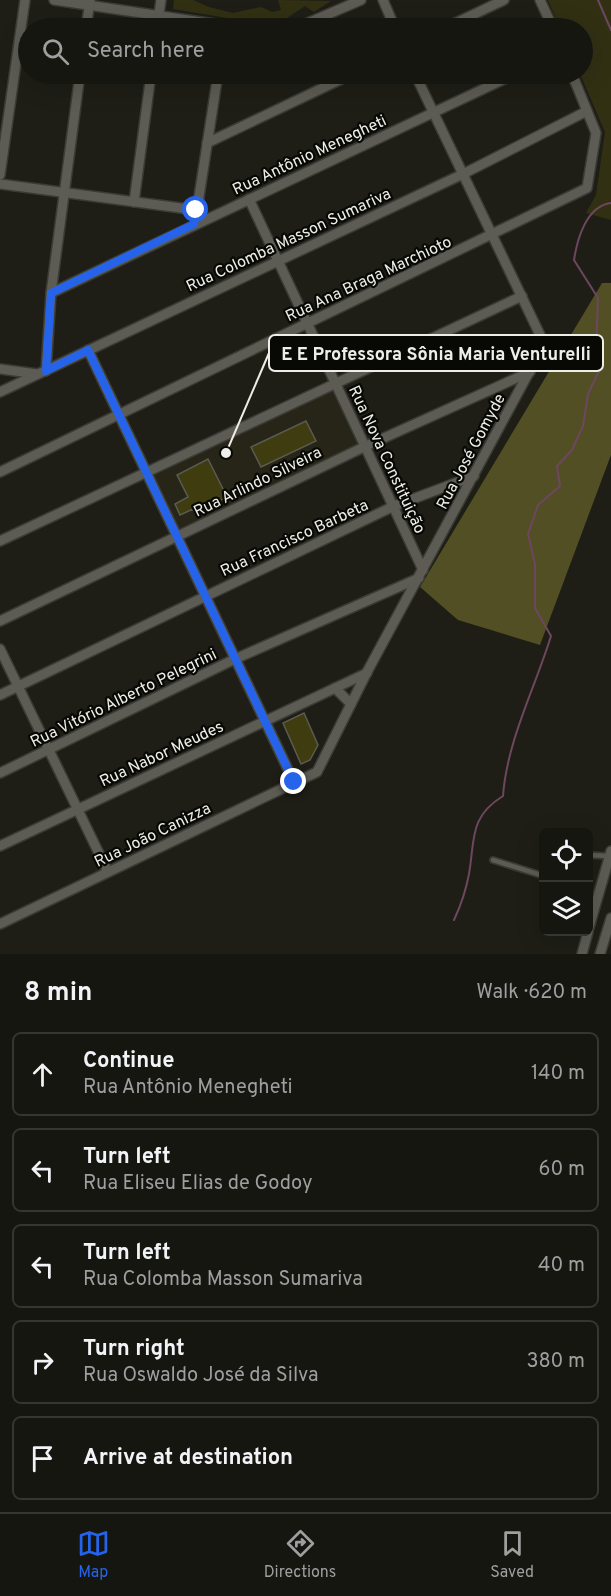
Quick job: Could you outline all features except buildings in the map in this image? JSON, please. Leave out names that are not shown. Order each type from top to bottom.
[{"type":"street","points":[[22,18],[25,0]]},
{"type":"street","points":[[54,0],[90,3],[171,18]]},
{"type":"street","points":[[159,16],[161,0]]},
{"type":"street","points":[[319,18],[361,0]]},
{"type":"street","points":[[383,0],[391,18]]},
{"type":"street","points":[[466,18],[504,0]]},
{"type":"street","points":[[540,0],[548,18]]},
{"type":"street","points":[[88,18],[90,3]]},
{"type":"street","points":[[0,175],[18,49]]},
{"type":"street","points":[[0,369],[42,373],[63,192],[79,84]]},
{"type":"street","points":[[134,202],[150,84]]},
{"type":"street","points":[[194,224],[216,84]]},
{"type":"street","points":[[207,143],[331,84]]},
{"type":"street","name":"Rua José Gomyde","points":[[317,772],[367,672],[530,372],[542,343],[494,236],[420,84]]},
{"type":"street","name":"Rua Antônio Menegheti","points":[[51,293],[494,84]]},
{"type":"street","points":[[576,84],[587,111]]},
{"type":"street","name":"Rua Colomba Masson Sumariva","points":[[0,392],[278,259],[463,174],[587,111]]},
{"type":"street","name":"Rua Ana Braga Marchioto","points":[[0,472],[307,322],[494,236],[587,188],[596,133],[587,111]]},
{"type":"street","points":[[0,184],[196,210]]},
{"type":"street","name":"Rua Nova Constituição","points":[[249,199],[394,506],[421,574]]},
{"type":"street","points":[[0,541],[522,296]]},
{"type":"street","points":[[88,350],[294,782]]},
{"type":"street","name":"Rua Arlindo Silveira","points":[[0,621],[366,446],[530,372]]},
{"type":"street","name":"Rua Francisco Barbeta","points":[[0,695],[394,506],[474,476]]},
{"type":"street","name":"Rua Vitório Alberto Pelegrini","points":[[0,773],[235,659],[391,591],[421,574]]},
{"type":"street","points":[[391,591],[406,603]]},
{"type":"street","points":[[0,649],[108,872]]},
{"type":"street","name":"Rua Nabor Meudes","points":[[0,846],[367,672]]},
{"type":"street","points":[[335,688],[351,704]]},
{"type":"street","name":"Rua João Canizza","points":[[0,924],[317,772]]},
{"type":"street","points":[[593,914],[610,855]]},
{"type":"street","points":[[600,954],[611,920]]},
{"type":"street","points":[[582,954],[587,936]]},
{"type":"lane","points":[[593,855],[610,855]]},
{"type":"lane","points":[[493,860],[539,875]]},
{"type":"shaded area","points":[[174,0],[193,0],[233,13],[261,7],[272,12],[281,10],[278,0],[331,1],[314,12],[305,6],[287,18],[227,18],[173,9]]},
{"type":"shaded area","points":[[548,0],[611,0],[611,220],[586,213],[596,195],[605,132],[584,84],[593,84],[593,18],[556,18]]},
{"type":"shaded area","points":[[602,283],[611,283],[611,455],[540,645],[458,620],[420,587]]},
{"type":"shaded area","points":[[336,387],[362,444],[176,530],[151,476]],"holes":[[[306,421],[316,441],[261,467],[252,447]],[[208,459],[227,497],[196,512],[177,475]]]},
{"type":"waterway","points":[[598,0],[611,30]]},
{"type":"waterway","points":[[454,920],[468,880],[473,839],[479,821],[484,812],[503,796],[510,755],[551,636],[535,608],[535,564],[528,534],[538,505],[560,486],[557,466],[572,450],[583,426],[588,394],[599,371],[596,353],[598,298],[574,260],[580,234],[589,217],[602,205],[611,203]]},
{"type":"place","name":"E E Professora Sônia Maria Venturelli","points":[[226,453]]},
{"type":"route","points":[[196,210],[194,224],[51,293],[46,371],[88,350],[294,782]]}]
